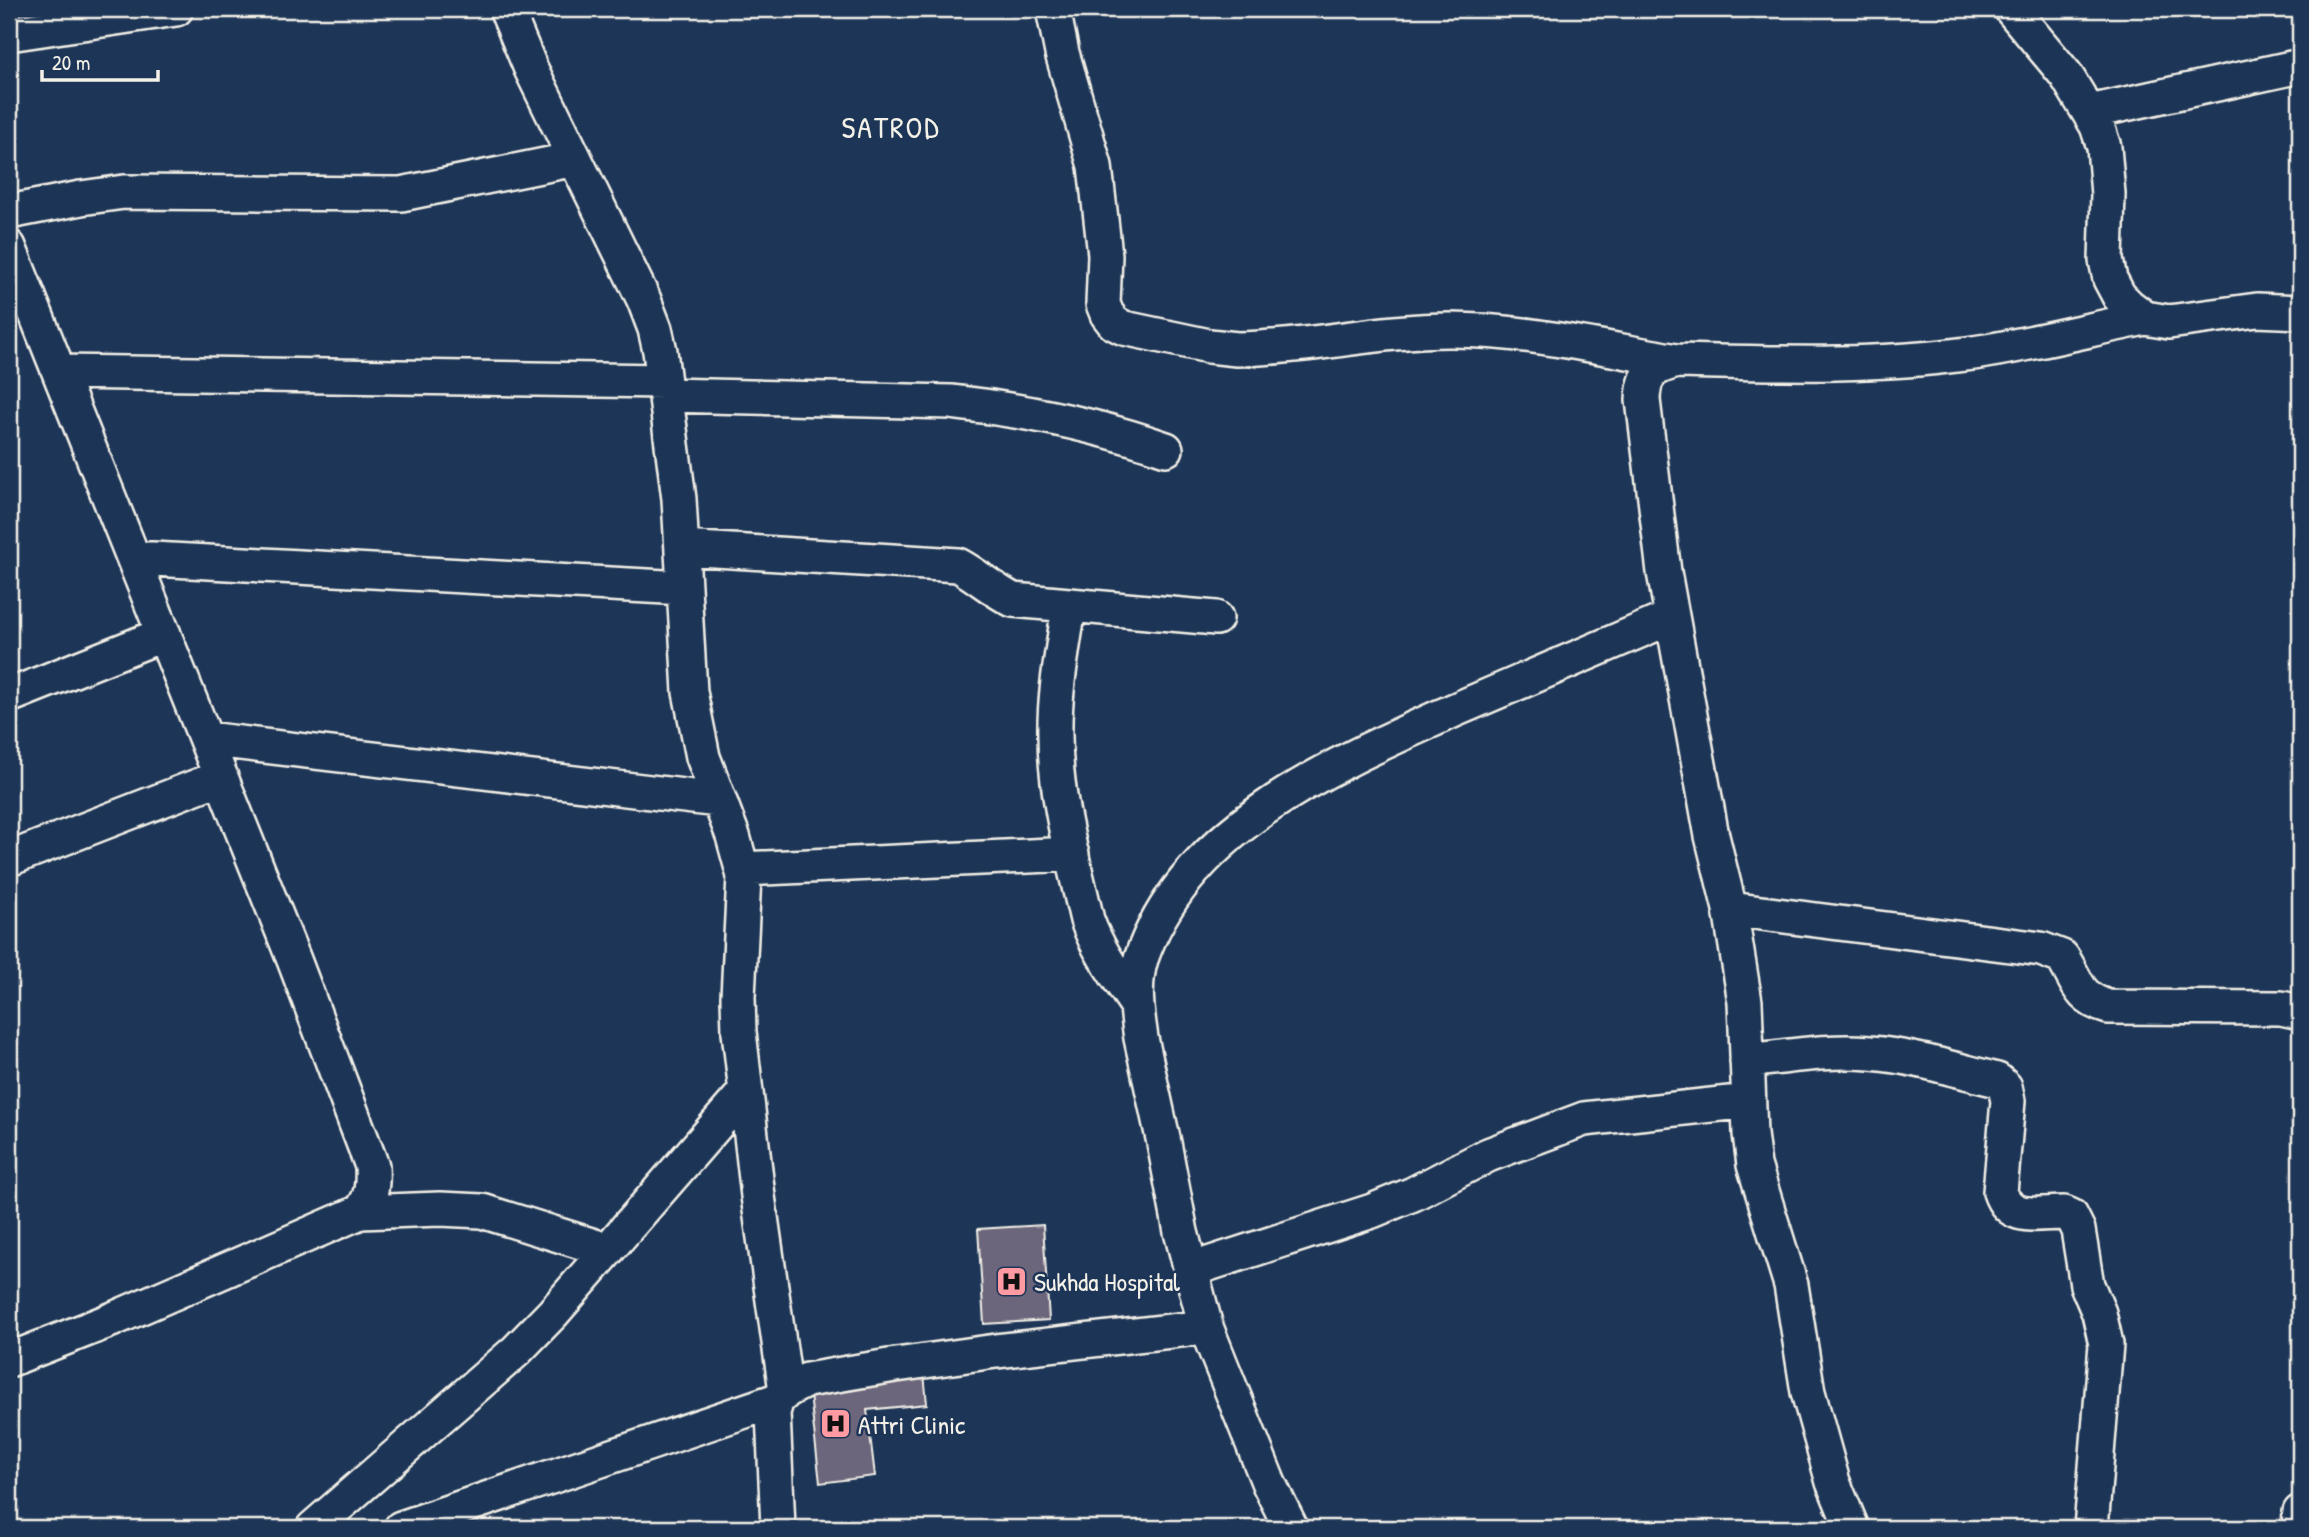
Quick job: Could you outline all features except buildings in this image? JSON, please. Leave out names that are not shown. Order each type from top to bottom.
[{"type":"street","points":[[9,34],[176,9]]},
{"type":"street","points":[[506,9],[531,69],[643,300],[657,340],[679,499],[690,692],[695,724],[703,757],[733,836],[742,869],[744,889],[738,997],[739,1032],[782,1396]]},
{"type":"street","points":[[1053,9],[1062,53],[1095,166],[1105,255],[1103,304],[1114,323],[1124,328],[1209,346],[1237,349],[1448,330],[1495,332],[1541,337],[1677,361],[1776,363],[1895,360],[1967,354],[2145,318],[2169,322],[2257,310],[2300,312]]},
{"type":"street","points":[[2011,9],[2066,75],[2097,126],[2104,147],[2108,194],[2106,260],[2110,279],[2119,296],[2145,318]]},
{"type":"street","points":[[2089,112],[2300,66]]},
{"type":"street","points":[[9,212],[124,192],[401,194],[575,159]]},
{"type":"street","points":[[9,247],[295,960],[372,1166],[373,1186],[370,1198],[360,1212]]},
{"type":"street","points":[[1677,361],[1662,365],[1650,373],[1644,384],[1643,400],[1664,572],[1712,836],[1730,909],[1745,1002],[1749,1134],[1754,1165],[1791,1285],[1808,1392],[1833,1482],[1852,1528]]},
{"type":"street","points":[[60,372],[665,388],[951,402],[993,406],[1126,435],[1166,449]]},
{"type":"street","points":[[682,548],[958,565],[1013,600],[1216,618]]},
{"type":"street","points":[[134,558],[684,588]]},
{"type":"street","points":[[1069,607],[1055,710],[1058,795],[1094,939],[1136,1004]]},
{"type":"street","points":[[1291,1528],[1269,1484],[1206,1327],[1190,1270],[1136,1004],[1141,961],[1170,900],[1186,879],[1224,841],[1297,787],[1401,734],[1672,617]]},
{"type":"street","points":[[9,696],[164,634]]},
{"type":"street","points":[[206,739],[718,800]]},
{"type":"street","points":[[9,859],[221,777]]},
{"type":"street","points":[[742,869],[1072,854]]},
{"type":"street","points":[[1730,909],[2041,949],[2062,957],[2083,995],[2093,1003],[2108,1007],[2281,1008],[2300,1012]]},
{"type":"street","points":[[1747,1061],[1839,1052],[1868,1052],[1997,1080],[2005,1087],[2008,1101],[2000,1192],[2003,1201],[2009,1209],[2017,1213],[2064,1213],[2071,1216],[2078,1230],[2087,1285],[2104,1328],[2105,1365],[2091,1528]]},
{"type":"street","points":[[313,1528],[516,1351],[553,1313],[745,1092]]},
{"type":"street","points":[[1190,1270],[1372,1211],[1413,1194],[1488,1155],[1570,1123],[1596,1116],[1748,1101]]},
{"type":"street","points":[[9,1360],[111,1320],[360,1212],[440,1209],[482,1211],[607,1251]]},
{"type":"street","points":[[778,1528],[773,1412],[782,1396],[796,1384],[889,1366],[996,1351],[1206,1327]]},
{"type":"street","points":[[401,1528],[782,1396]]},
{"type":"street","points":[[2299,1528],[2300,1512]]},
{"type":"place","name":"Sukhda Hospital","points":[[1011,1281]]},
{"type":"place","name":"Attri Clinic","points":[[835,1424]]},
{"type":"district","name":"SATROD","points":[[891,127]]}]
